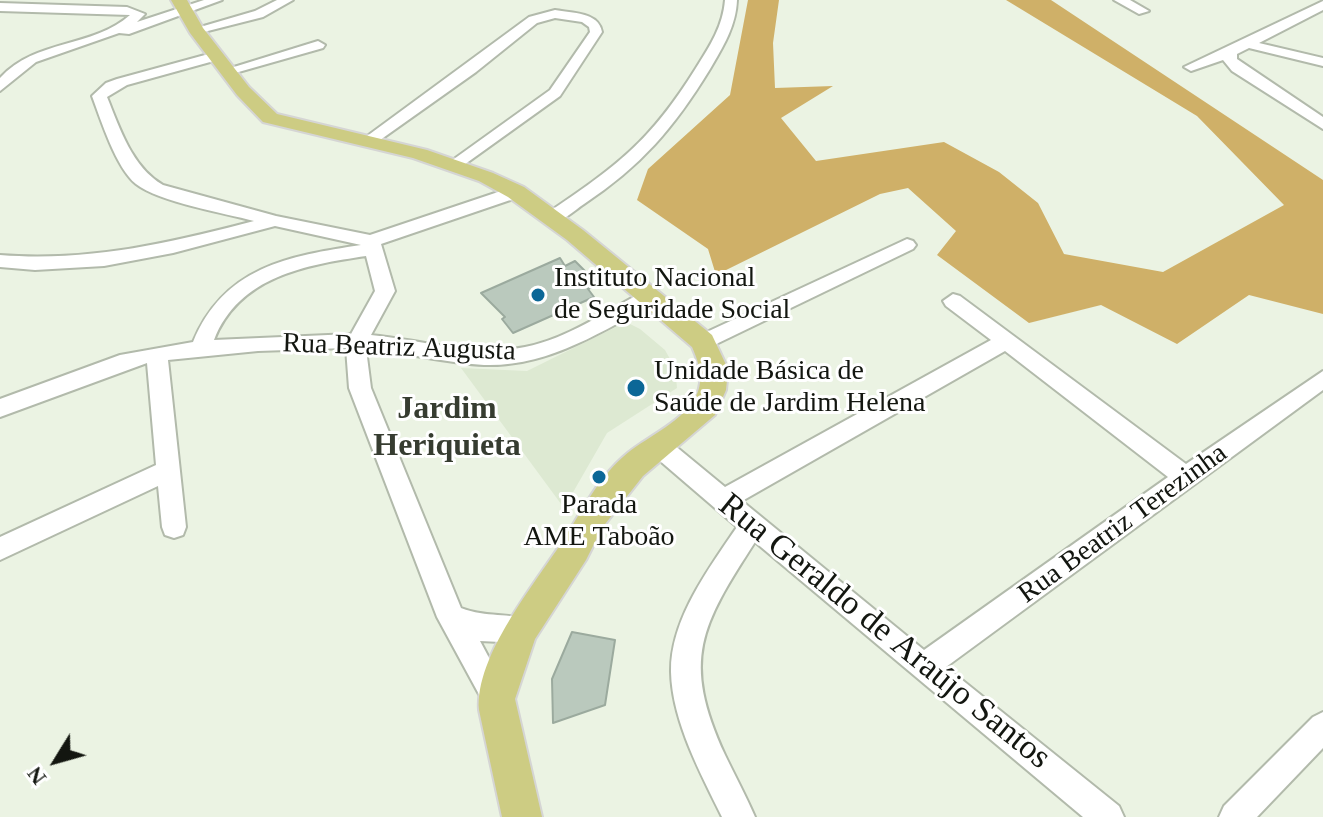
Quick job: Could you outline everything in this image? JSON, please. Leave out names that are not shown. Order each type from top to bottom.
[{"type":"main road","points":[[181,6],[196,30],[259,110],[270,118],[455,164],[516,192],[703,342],[715,369],[712,390],[705,407],[632,467],[591,518],[575,550],[521,630],[497,699],[522,817]]},
{"type":"street","points":[[95,36],[129,29],[181,6],[216,0]]},
{"type":"street","points":[[196,30],[259,14],[287,0]]},
{"type":"street","points":[[552,218],[619,171],[657,136],[680,106],[715,49],[727,26],[731,0]]},
{"type":"street","points":[[1120,0],[1143,11]]},
{"type":"street","points":[[0,7],[139,14],[126,24],[36,57],[7,76],[0,87]]},
{"type":"street","points":[[1191,67],[1320,9]]},
{"type":"street","points":[[367,142],[471,69],[533,20],[555,14],[586,19],[595,25],[596,32],[555,93],[455,164]]},
{"type":"street","points":[[318,45],[111,86],[99,99],[118,142],[140,179],[157,189],[371,245]]},
{"type":"street","points":[[1238,48],[1323,62]]},
{"type":"street","points":[[1238,48],[1230,60],[1237,68],[1323,124]]},
{"type":"street","points":[[200,349],[207,327],[228,297],[266,273],[293,263],[371,245],[516,192]]},
{"type":"street","points":[[0,261],[62,265],[115,259],[166,250],[275,221]]},
{"type":"street","points":[[371,245],[385,291],[356,341],[354,366],[360,388],[451,617],[497,699]]},
{"type":"street","points":[[703,342],[907,245]]},
{"type":"street","name":"Rua Beatriz Augusta","points":[[0,408],[157,354],[200,349],[356,341],[486,356],[525,355],[545,349],[650,297]]},
{"type":"street","points":[[953,301],[1187,478]]},
{"type":"street","points":[[723,500],[1005,342]]},
{"type":"street","points":[[157,354],[166,471],[174,527]]},
{"type":"street","name":"Rua Beatriz Terezinha","points":[[923,667],[1323,379]]},
{"type":"street","name":"Rua Geraldo de Araújo Santos","points":[[660,447],[1108,817]]},
{"type":"street","points":[[0,549],[166,471]]},
{"type":"street","points":[[739,817],[691,707],[685,669],[691,642],[713,585],[752,525]]},
{"type":"street","points":[[451,617],[482,629],[521,630]]},
{"type":"street","points":[[1235,817],[1323,727]]},
{"type":"shaded area","points":[[748,0],[779,0],[773,43],[775,88],[833,86],[781,118],[816,161],[944,142],[999,172],[1038,203],[1064,254],[1163,272],[1284,205],[1197,116],[1006,0],[1051,0],[1323,180],[1323,314],[1249,295],[1177,344],[1101,305],[1029,323],[937,255],[956,231],[908,188],[880,194],[716,275],[708,249],[637,200],[648,169],[730,95]]},
{"type":"shaded area","points":[[626,322],[640,329],[665,350],[675,368],[677,388],[607,433],[564,508],[461,368],[527,371]]},
{"type":"building","name":"Instituto Nacional de Seguridade Social","points":[[560,258],[565,266],[575,261],[598,284],[588,289],[594,297],[513,333],[502,319],[505,317],[481,293]]},
{"type":"building","points":[[572,632],[615,640],[605,705],[553,723],[552,679]]},
{"type":"place","name":"Instituto Nacional de Seguridade Social","points":[[538,295]]},
{"type":"place","name":"Unidade Básica de Saúde de Jardim Helena","points":[[636,388]]},
{"type":"place","name":"Parada AME Taboão","points":[[599,477]]},
{"type":"district","name":"Jardim Heriquieta","points":[[447,428]]}]
